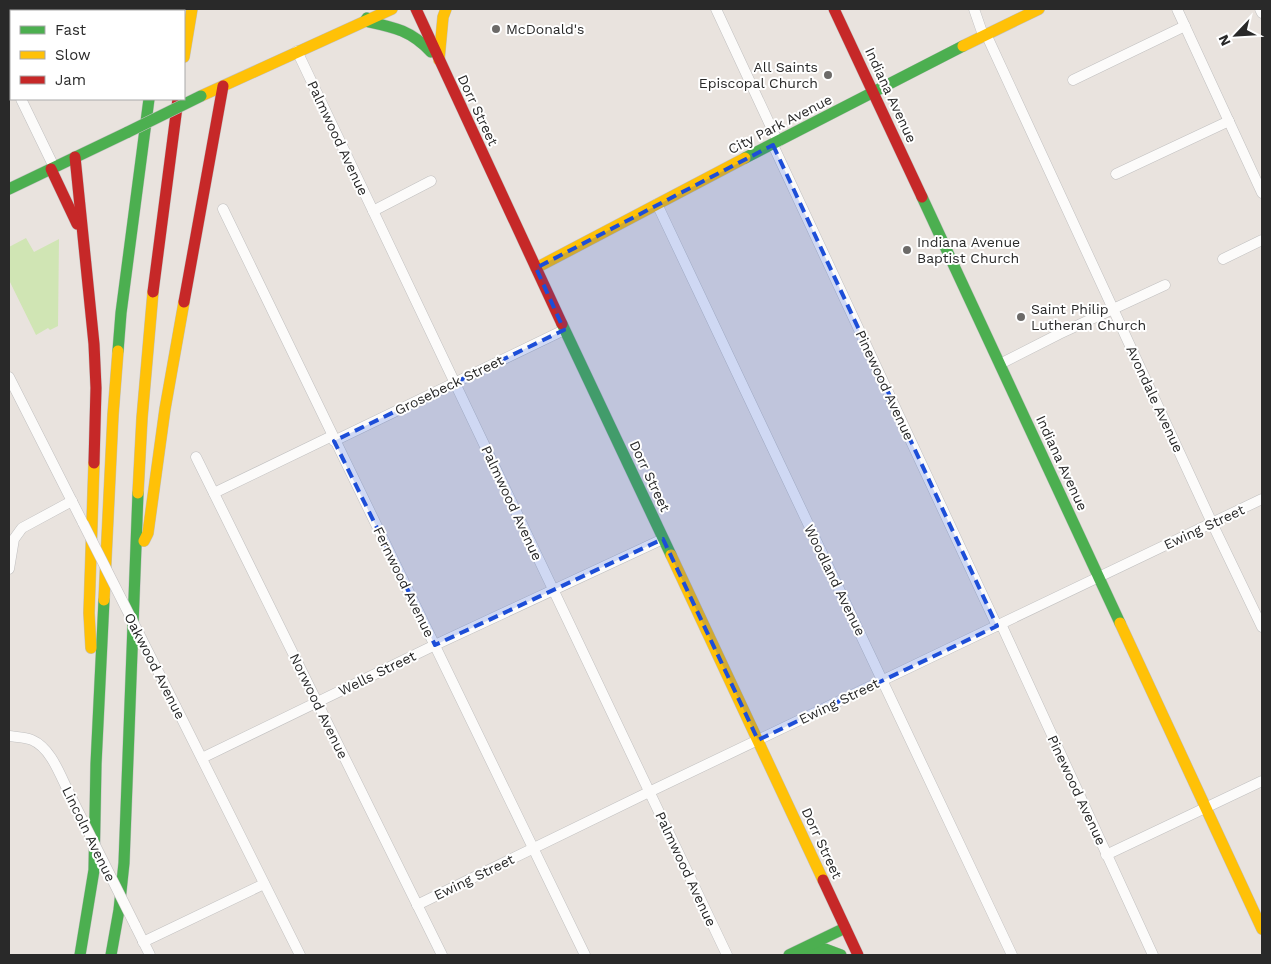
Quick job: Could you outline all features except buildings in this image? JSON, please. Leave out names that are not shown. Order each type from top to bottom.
[{"type":"main road","points":[[185,50],[192,9]]},
{"type":"main road","points":[[365,21],[374,9]]},
{"type":"main road","points":[[9,189],[201,96],[392,9]]},
{"type":"main road","name":"Dorr Street","points":[[416,9],[564,330],[858,955]]},
{"type":"main road","points":[[439,61],[443,17],[446,9]]},
{"type":"main road","name":"Indiana Avenue","points":[[834,9],[1262,929]]},
{"type":"main road","name":"City Park Avenue","points":[[536,268],[984,34],[1039,9]]},
{"type":"main road","points":[[365,21],[407,31],[423,42],[439,61]]},
{"type":"main road","points":[[136,561],[148,533],[165,410],[223,86]]},
{"type":"main road","points":[[80,955],[94,870],[96,764],[113,415],[121,313],[149,100]]},
{"type":"main road","points":[[111,955],[123,874],[142,409],[152,307],[178,100]]},
{"type":"main road","points":[[75,157],[94,344],[96,388],[90,613],[96,764]]},
{"type":"main road","points":[[53,168],[83,237]]},
{"type":"main road","points":[[793,954],[845,928]]},
{"type":"main road","points":[[793,954],[818,948],[841,955]]},
{"type":"street","name":"Pinewood Avenue","points":[[716,9],[776,143],[1153,955]]},
{"type":"street","name":"Avondale Avenue","points":[[974,9],[1262,627]]},
{"type":"street","points":[[1177,9],[1262,193]]},
{"type":"street","points":[[1260,9],[1262,13]]},
{"type":"street","points":[[1072,80],[1185,26]]},
{"type":"street","name":"Palmwood Avenue","points":[[297,52],[727,955]]},
{"type":"street","points":[[22,100],[53,168]]},
{"type":"street","points":[[1116,174],[1229,122]]},
{"type":"street","points":[[373,211],[431,181]]},
{"type":"street","name":"Woodland Avenue","points":[[657,204],[1012,955]]},
{"type":"street","name":"Fernwood Avenue","points":[[223,210],[585,955]]},
{"type":"street","points":[[1223,259],[1262,240]]},
{"type":"street","points":[[1000,364],[1059,334],[1165,285]]},
{"type":"street","name":"Grosebeck Street","points":[[214,493],[454,383],[564,330]]},
{"type":"street","name":"Oakwood Avenue","points":[[9,377],[300,955]]},
{"type":"street","name":"Norwood Avenue","points":[[196,457],[442,955]]},
{"type":"street","name":"Ewing Street","points":[[417,905],[1262,499]]},
{"type":"street","points":[[9,569],[14,539],[22,528],[72,501]]},
{"type":"street","name":"Wells Street","points":[[202,758],[435,645],[663,539]]},
{"type":"street","name":"Lincoln Avenue","points":[[9,736],[33,740],[44,748],[69,793],[150,955]]},
{"type":"street","points":[[1106,855],[1262,781]]},
{"type":"street","points":[[143,942],[264,884]]},
{"type":"highlighted area","points":[[773,145],[997,626],[758,740],[663,539],[435,645],[334,441],[564,330],[536,268]]},
{"type":"green space","points":[[26,238],[34,252],[59,239],[58,326],[50,330],[48,328],[36,335],[9,280],[9,247]]},
{"type":"traffic: fast","points":[[367,18],[365,21],[409,34],[431,52]]},
{"type":"traffic: fast","points":[[745,158],[963,46]]},
{"type":"traffic: fast","points":[[128,132],[201,96]]},
{"type":"traffic: fast","points":[[118,351],[121,313],[149,100]]},
{"type":"traffic: fast","points":[[9,189],[128,132]]},
{"type":"traffic: fast","points":[[922,197],[1120,623]]},
{"type":"traffic: fast","points":[[562,324],[671,555]]},
{"type":"traffic: fast","points":[[111,955],[119,910],[124,863],[138,493]]},
{"type":"traffic: fast","points":[[80,955],[94,870],[96,764],[104,600]]},
{"type":"traffic: fast","points":[[789,955],[845,928]]},
{"type":"traffic: fast","points":[[805,950],[825,949],[841,955]]},
{"type":"traffic: slow","points":[[185,51],[192,9]]},
{"type":"traffic: slow","points":[[201,96],[392,9]]},
{"type":"traffic: slow","points":[[439,60],[443,17],[446,9]]},
{"type":"traffic: slow","points":[[963,46],[1039,9]]},
{"type":"traffic: slow","points":[[536,268],[745,158]]},
{"type":"traffic: slow","points":[[138,493],[142,418],[153,292]]},
{"type":"traffic: slow","points":[[144,541],[148,533],[165,409],[184,302]]},
{"type":"traffic: slow","points":[[104,600],[118,351]]},
{"type":"traffic: slow","points":[[91,648],[89,613],[94,463]]},
{"type":"traffic: slow","points":[[671,555],[823,880]]},
{"type":"traffic: slow","points":[[1120,623],[1262,929]]},
{"type":"traffic: jam","points":[[416,9],[562,324]]},
{"type":"traffic: jam","points":[[834,9],[922,197]]},
{"type":"traffic: jam","points":[[184,302],[223,86]]},
{"type":"traffic: jam","points":[[153,292],[178,100]]},
{"type":"traffic: jam","points":[[75,157],[94,344],[96,388],[94,463]]},
{"type":"traffic: jam","points":[[51,169],[77,224]]},
{"type":"traffic: jam","points":[[823,880],[858,955]]},
{"type":"place","name":"McDonald's","points":[[496,29]]},
{"type":"place","name":"All Saints Episcopal Church","points":[[828,75]]},
{"type":"place","name":"Indiana Avenue Baptist Church","points":[[907,250]]},
{"type":"place","name":"Saint Philip Lutheran Church","points":[[1021,317]]}]
